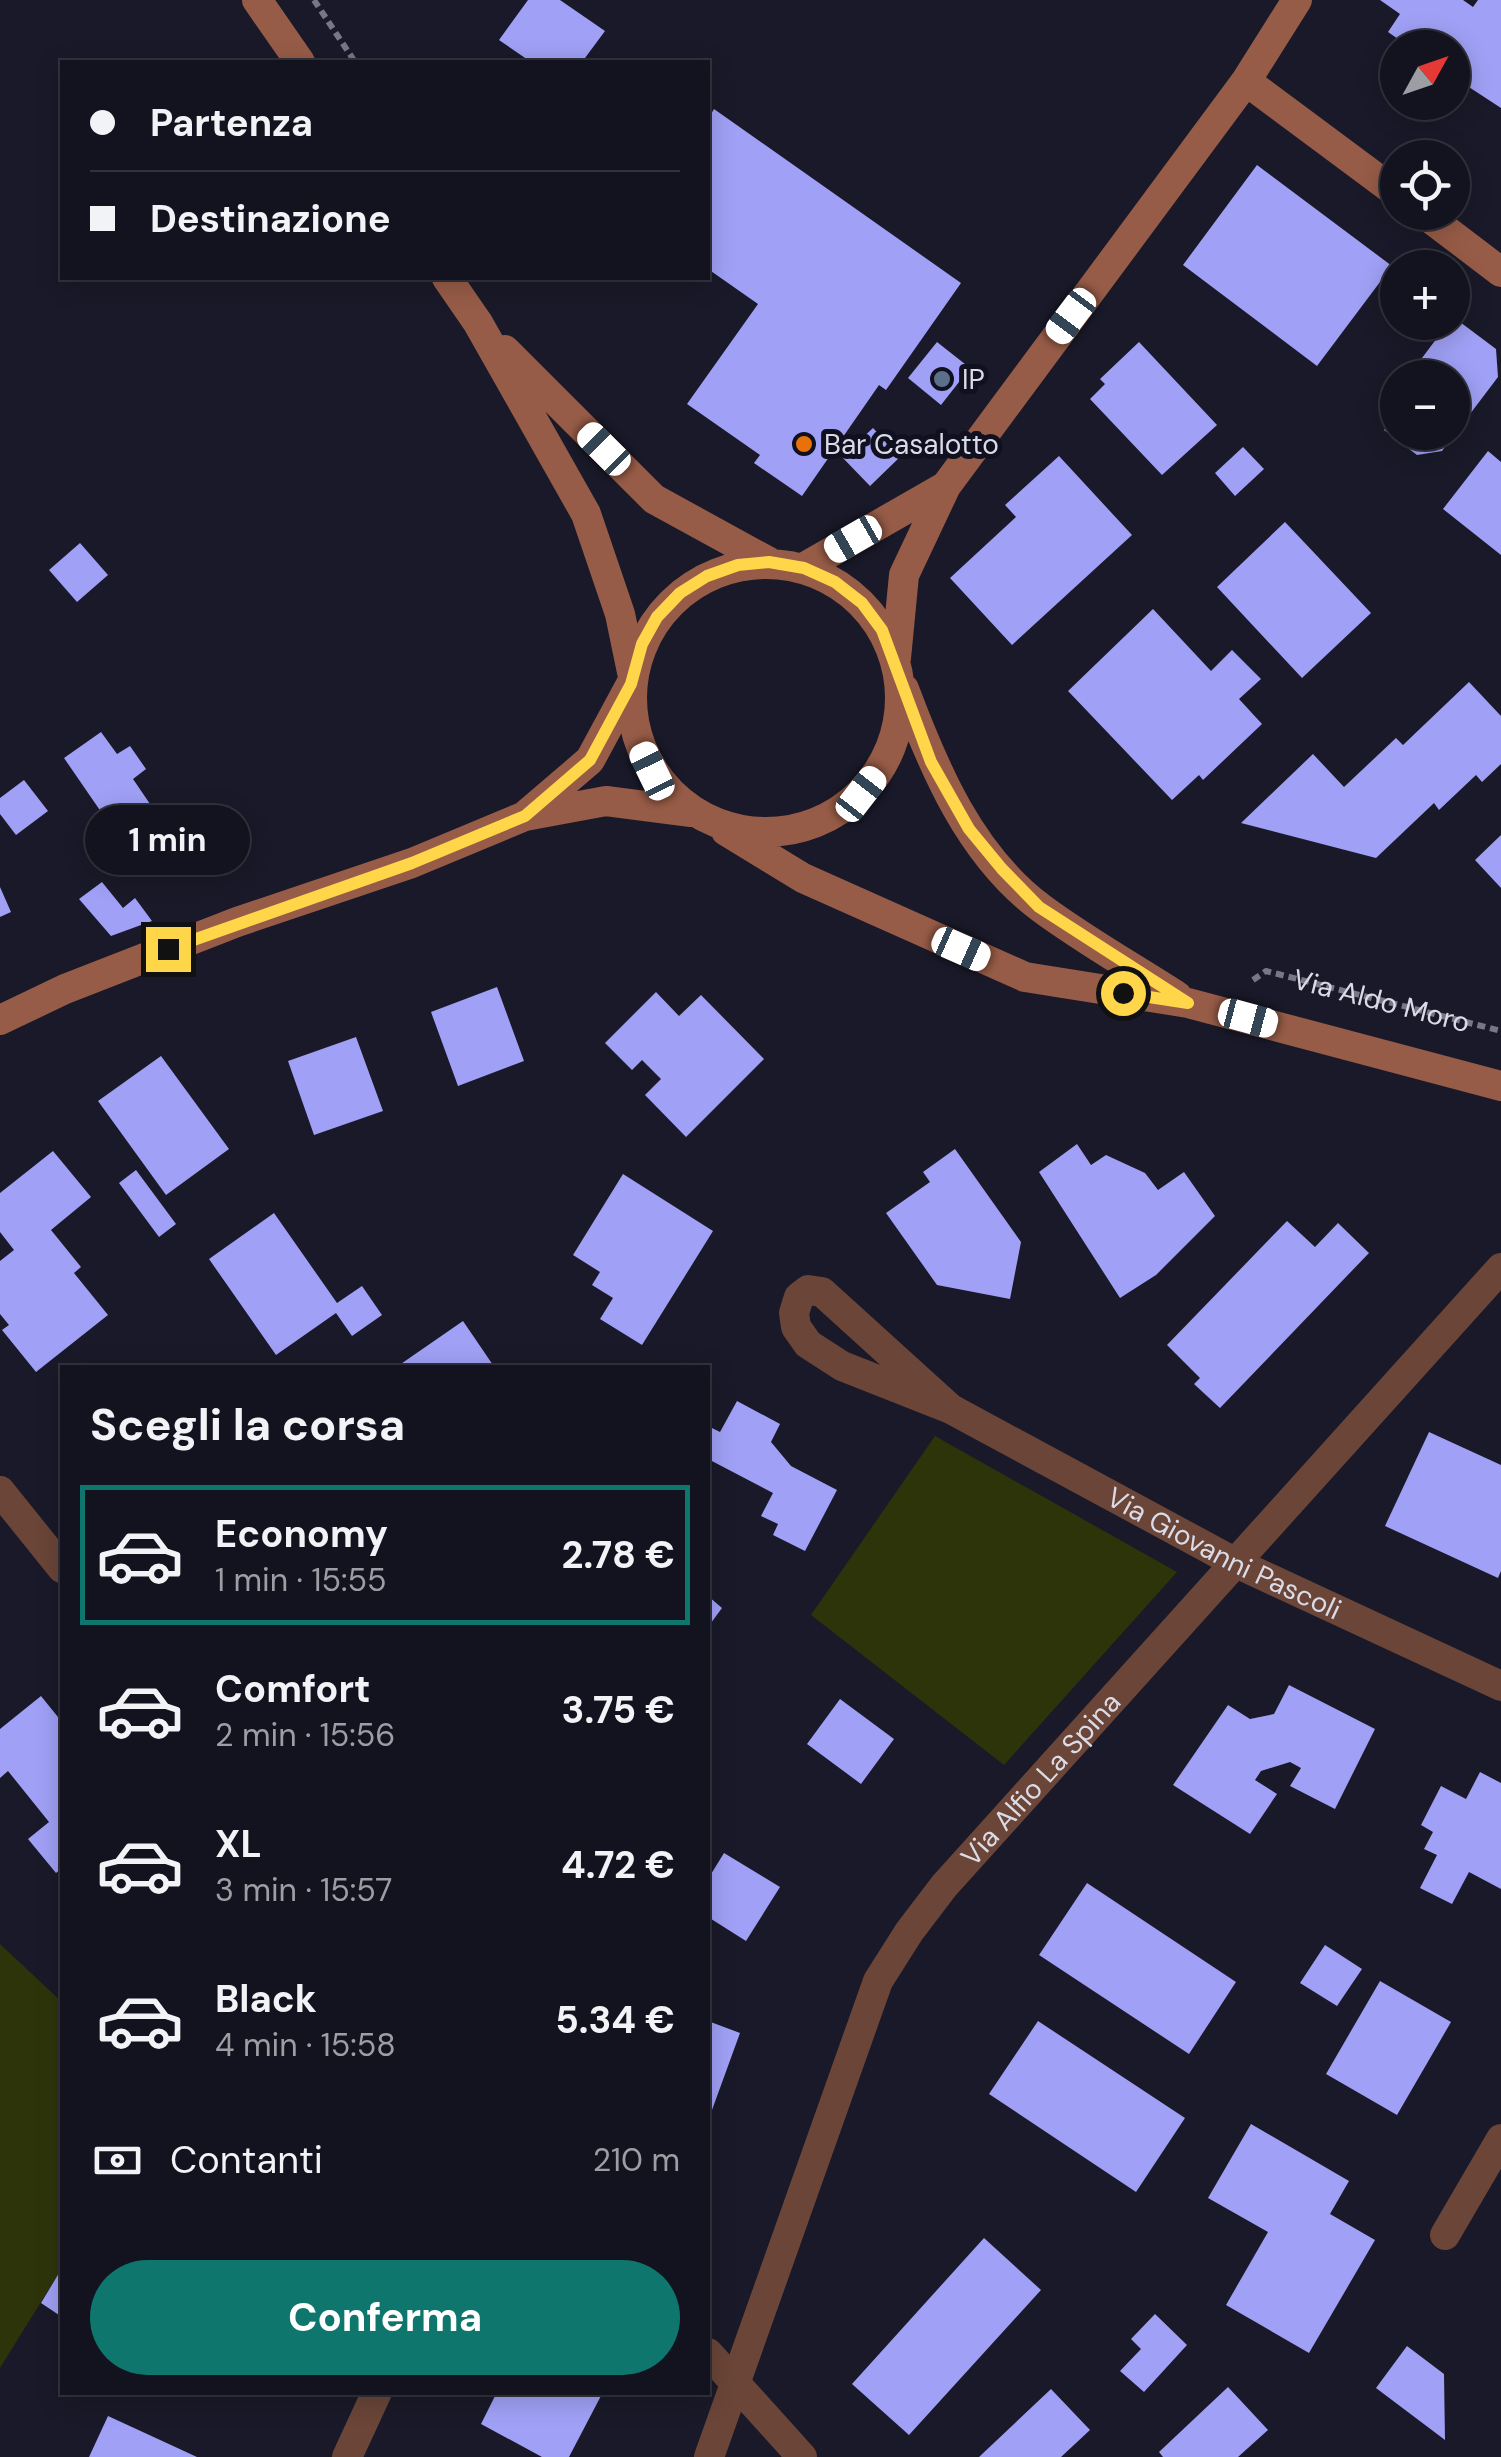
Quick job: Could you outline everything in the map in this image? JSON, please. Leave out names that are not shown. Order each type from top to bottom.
[{"type":"main road","points":[[257,0],[299,60]]},
{"type":"main road","points":[[0,1020],[65,989],[237,922],[412,863],[525,816],[606,800],[654,804],[741,830],[774,832],[806,827],[836,814],[861,794],[881,768],[894,739],[900,707],[897,668],[904,575],[946,486],[1246,81],[1298,0]]},
{"type":"main road","points":[[1246,81],[1380,181]]},
{"type":"main road","points":[[1446,230],[1501,272]]},
{"type":"main road","points":[[447,280],[478,323],[586,514],[620,614],[636,729],[652,771],[672,794],[802,878],[1025,978],[1200,1006]]},
{"type":"main road","points":[[478,323],[654,499],[769,562]]},
{"type":"main road","points":[[804,568],[946,486]]},
{"type":"main road","points":[[525,816],[590,760],[632,680],[649,630],[680,593],[738,565],[769,562],[804,568],[835,582],[862,603],[882,630],[931,762],[969,829],[1002,869],[1039,907],[1200,1006]]},
{"type":"main road","name":"Via Aldo Moro","points":[[1200,1006],[1501,1086]]},
{"type":"street","name":"Via Alfio La Spina","points":[[709,2457],[878,1981],[909,1932],[944,1886],[1501,1268]]},
{"type":"street","points":[[808,1290],[822,1292],[951,1409],[842,1366],[808,1344],[796,1327],[794,1312],[799,1297],[808,1290]]},
{"type":"street","name":"Via Giovanni Pascoli","points":[[951,1409],[1236,1564],[1501,1686]]},
{"type":"street","points":[[0,1490],[60,1565]]},
{"type":"street","points":[[1445,2235],[1501,2139]]},
{"type":"street","points":[[710,2355],[802,2457]]},
{"type":"street","points":[[348,2457],[376,2395]]},
{"type":"path","points":[[314,0],[355,60]]},
{"type":"path","name":"Via Aldo Moro","points":[[1200,1006],[1266,971],[1501,1031]]},
{"type":"green space","points":[[935,1436],[1177,1572],[1004,1765],[811,1615]]},
{"type":"green space","points":[[0,1944],[60,2000],[60,2271],[0,2368]]},
{"type":"building","points":[[528,0],[560,0],[605,31],[583,60],[528,60],[499,40]]},
{"type":"building","points":[[1380,0],[1463,0],[1473,7],[1478,0],[1501,0],[1501,108],[1470,88],[1470,30],[1389,30],[1400,14]]},
{"type":"building","points":[[714,109],[961,283],[886,390],[879,385],[802,496],[754,463],[760,455],[687,404],[758,304],[710,270],[710,116]]},
{"type":"building","points":[[1257,165],[1380,257],[1380,282],[1317,366],[1183,265]]},
{"type":"building","points":[[1470,330],[1496,349],[1498,377],[1470,414],[1470,360],[1420,360],[1436,340],[1470,340]]},
{"type":"building","points":[[937,342],[970,368],[941,405],[908,378]]},
{"type":"building","points":[[1139,342],[1217,425],[1162,475],[1090,399],[1105,384],[1100,379]]},
{"type":"building","points":[[873,428],[900,457],[870,486],[842,457]]},
{"type":"building","points":[[1243,447],[1264,469],[1235,496],[1215,473]]},
{"type":"building","points":[[1410,450],[1443,450],[1442,451],[1417,455]]},
{"type":"building","points":[[1488,451],[1501,462],[1501,555],[1443,509]]},
{"type":"building","points":[[1059,456],[1132,535],[1012,645],[950,578],[1016,517],[1005,505]]},
{"type":"building","points":[[1285,522],[1371,613],[1302,678],[1217,587]]},
{"type":"building","points":[[80,543],[108,575],[77,602],[49,570]]},
{"type":"building","points":[[1153,609],[1211,671],[1232,650],[1261,679],[1239,699],[1262,724],[1203,780],[1199,775],[1172,800],[1068,691]]},
{"type":"building","points":[[1469,682],[1501,716],[1501,764],[1482,782],[1476,775],[1439,810],[1434,803],[1376,858],[1241,823],[1313,754],[1344,787],[1396,738],[1403,745]]},
{"type":"building","points":[[101,732],[117,754],[130,746],[146,769],[133,779],[178,845],[141,870],[64,758]]},
{"type":"building","points":[[24,780],[48,811],[16,835],[0,814],[0,798]]},
{"type":"building","points":[[1501,835],[1501,888],[1475,860]]},
{"type":"building","points":[[102,882],[123,908],[135,898],[152,921],[111,936],[79,899]]},
{"type":"building","points":[[0,887],[11,912],[0,917]]},
{"type":"building","points":[[497,987],[524,1061],[458,1086],[431,1012]]},
{"type":"building","points":[[656,992],[679,1016],[701,995],[764,1059],[686,1137],[645,1095],[661,1079],[642,1060],[632,1070],[605,1043]]},
{"type":"building","points":[[356,1037],[383,1111],[314,1135],[288,1061]]},
{"type":"building","points":[[161,1056],[229,1149],[166,1195],[98,1101]]},
{"type":"building","points":[[1077,1144],[1091,1165],[1106,1155],[1145,1173],[1158,1190],[1184,1172],[1215,1216],[1156,1275],[1120,1298],[1039,1172]]},
{"type":"building","points":[[955,1149],[1021,1242],[1010,1299],[937,1285],[886,1213],[930,1182],[923,1172]]},
{"type":"building","points":[[53,1151],[91,1197],[51,1230],[81,1267],[74,1273],[108,1315],[36,1372],[2,1330],[9,1325],[0,1314],[0,1261],[14,1250],[0,1232],[0,1193]]},
{"type":"building","points":[[136,1170],[176,1224],[159,1237],[119,1183]]},
{"type":"building","points":[[623,1174],[713,1231],[642,1345],[600,1319],[613,1298],[592,1285],[600,1272],[573,1255]]},
{"type":"building","points":[[274,1213],[337,1303],[362,1286],[382,1315],[352,1336],[336,1313],[276,1355],[209,1259]]},
{"type":"building","points":[[1287,1221],[1315,1247],[1338,1223],[1369,1253],[1220,1408],[1194,1384],[1200,1378],[1167,1345]]},
{"type":"building","points":[[463,1321],[493,1365],[399,1365]]},
{"type":"building","points":[[737,1401],[780,1424],[771,1442],[791,1466],[837,1490],[805,1551],[773,1535],[778,1524],[761,1516],[773,1493],[710,1460],[710,1427],[720,1432]]},
{"type":"building","points":[[1429,1432],[1501,1465],[1498,1578],[1385,1526]]},
{"type":"building","points":[[710,1598],[722,1608],[710,1624]]},
{"type":"building","points":[[1289,1685],[1375,1729],[1335,1809],[1290,1786],[1301,1768],[1290,1762],[1261,1771],[1255,1780],[1277,1794],[1250,1834],[1173,1785],[1228,1705],[1250,1719],[1274,1714]]},
{"type":"building","points":[[41,1696],[60,1720],[60,1870],[56,1873],[28,1839],[49,1822],[8,1771],[0,1778],[0,1729]]},
{"type":"building","points":[[840,1699],[894,1739],[861,1784],[807,1744]]},
{"type":"building","points":[[1480,1772],[1501,1783],[1501,1889],[1469,1872],[1452,1904],[1420,1888],[1437,1855],[1424,1849],[1433,1832],[1421,1825],[1441,1786],[1466,1799]]},
{"type":"building","points":[[724,1853],[780,1887],[746,1941],[710,1918],[710,1876]]},
{"type":"building","points":[[1087,1883],[1236,1982],[1189,2054],[1039,1955]]},
{"type":"building","points":[[1325,1945],[1362,1969],[1337,2006],[1300,1983]]},
{"type":"building","points":[[1380,1981],[1451,2022],[1397,2115],[1326,2074]]},
{"type":"building","points":[[1038,2021],[1185,2118],[1136,2192],[989,2094]]},
{"type":"building","points":[[710,2022],[740,2033],[710,2116]]},
{"type":"building","points":[[1251,2124],[1349,2181],[1330,2214],[1375,2240],[1309,2353],[1226,2305],[1268,2232],[1208,2198]]},
{"type":"building","points":[[984,2238],[1041,2290],[909,2435],[852,2384]]},
{"type":"building","points":[[60,2271],[60,2316],[41,2303]]},
{"type":"building","points":[[1155,2314],[1187,2345],[1144,2392],[1120,2371],[1141,2349],[1131,2339]]},
{"type":"building","points":[[1407,2346],[1444,2374],[1445,2440],[1376,2388]]},
{"type":"building","points":[[1228,2387],[1268,2430],[1238,2457],[1163,2457],[1159,2452]]},
{"type":"building","points":[[1051,2389],[1090,2430],[1061,2457],[979,2457]]},
{"type":"building","points":[[496,2395],[601,2395],[569,2457],[542,2457],[481,2424]]},
{"type":"building","points":[[108,2416],[171,2445],[197,2457],[89,2457]]},
{"type":"place","name":"IP","points":[[942,379]]},
{"type":"place","name":"Bar Casalotto","points":[[804,444]]},
{"type":"route","points":[[168,949],[412,863],[525,816],[590,760],[631,684],[642,644],[657,617],[680,593],[707,576],[738,565],[769,562],[804,568],[835,582],[862,603],[882,630],[896,662],[931,762],[969,829],[1002,869],[1039,907],[1188,1003],[1123,993]]}]
